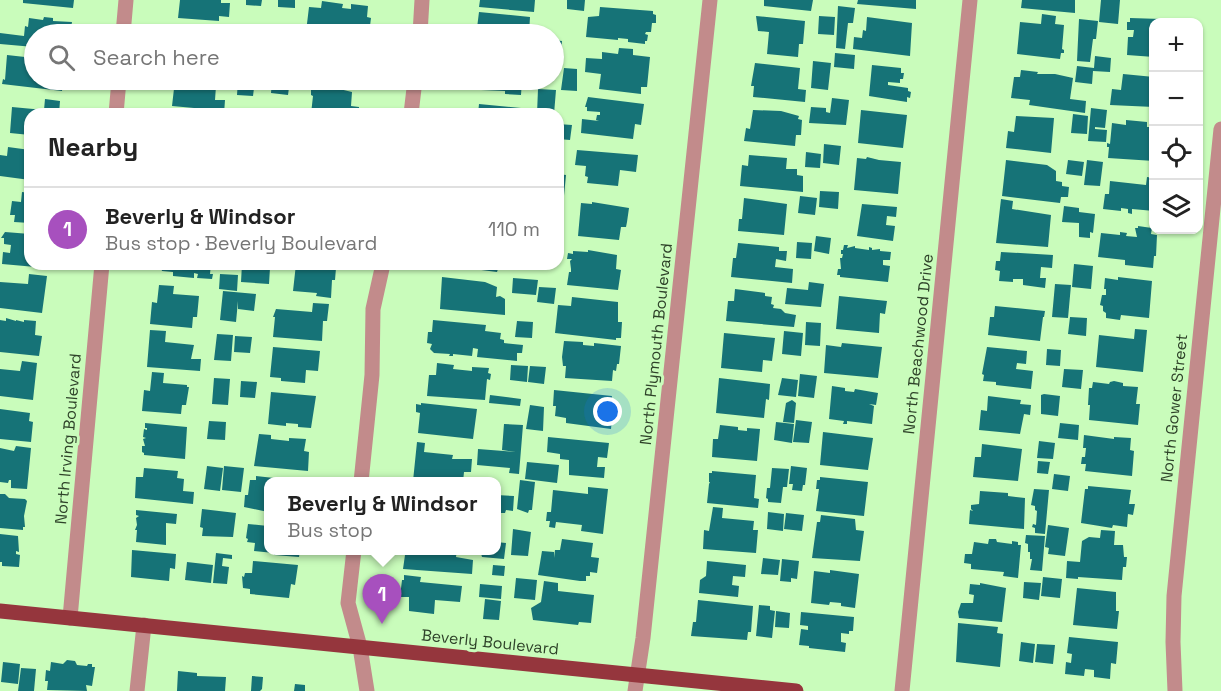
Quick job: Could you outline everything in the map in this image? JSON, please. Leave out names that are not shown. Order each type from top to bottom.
[{"type":"main road","name":"Beverly Boulevard","points":[[0,611],[796,691]]},
{"type":"street","points":[[124,24],[126,0]]},
{"type":"street","points":[[421,24],[422,0]]},
{"type":"street","name":"North Plymouth Boulevard","points":[[635,691],[710,0]]},
{"type":"street","name":"North Beachwood Drive","points":[[902,691],[970,0]]},
{"type":"street","points":[[117,108],[118,90]]},
{"type":"street","points":[[412,108],[415,90]]},
{"type":"street","name":"North Gower Street","points":[[1175,691],[1174,596],[1221,129]]},
{"type":"street","name":"North Irving Boulevard","points":[[70,618],[101,270]]},
{"type":"street","points":[[362,477],[372,375],[373,309],[382,270]]},
{"type":"street","points":[[353,555],[348,603],[360,647],[367,691]]},
{"type":"street","points":[[137,691],[144,625]]},
{"type":"building","points":[[23,0],[74,0],[73,8],[23,3]]},
{"type":"building","points":[[180,0],[221,0],[221,3],[230,3],[229,17],[219,16],[219,21],[178,18]]},
{"type":"building","points":[[246,0],[262,0],[261,6],[246,5]]},
{"type":"building","points":[[278,0],[295,0],[295,8],[278,7]]},
{"type":"building","points":[[480,0],[535,0],[534,12],[479,7]]},
{"type":"building","points":[[567,0],[585,0],[584,11],[567,9]]},
{"type":"building","points":[[764,0],[813,0],[811,11],[764,6]]},
{"type":"building","points":[[858,0],[916,0],[916,9],[857,4]]},
{"type":"building","points":[[1022,0],[1075,0],[1075,13],[1021,8]]},
{"type":"building","points":[[1101,0],[1120,0],[1118,24],[1099,22]]},
{"type":"building","points":[[322,1],[343,4],[342,8],[351,9],[351,4],[368,6],[367,17],[371,18],[370,24],[307,24],[309,7],[321,8]]},
{"type":"building","points":[[838,6],[855,8],[853,23],[848,23],[845,49],[836,48]]},
{"type":"building","points":[[600,7],[653,11],[656,15],[656,23],[652,23],[651,32],[646,32],[645,34],[648,35],[645,44],[628,42],[628,39],[586,37],[588,17],[599,16]]},
{"type":"building","points":[[479,12],[530,17],[530,24],[478,24]]},
{"type":"building","points":[[1042,14],[1056,16],[1055,24],[1064,25],[1062,49],[1064,53],[1061,53],[1060,59],[1017,54],[1020,22],[1041,24]]},
{"type":"building","points":[[756,16],[805,21],[803,44],[799,44],[798,57],[767,54],[769,32],[758,31]]},
{"type":"building","points":[[819,16],[835,17],[834,35],[818,34]]},
{"type":"building","points":[[44,17],[53,18],[53,21],[72,22],[72,24],[28,24],[29,18],[43,20]]},
{"type":"building","points":[[867,17],[912,23],[910,56],[853,49],[854,37],[862,38],[863,30],[866,31]]},
{"type":"building","points":[[1130,18],[1149,19],[1149,57],[1127,55],[1128,37],[1133,37],[1134,30],[1127,30],[1127,22],[1130,22]]},
{"type":"building","points":[[1079,19],[1098,21],[1090,62],[1077,61]]},
{"type":"building","points":[[0,33],[24,36],[24,46],[0,44]]},
{"type":"building","points":[[619,48],[633,49],[633,55],[650,57],[647,87],[641,87],[641,94],[599,89],[601,74],[585,72],[586,58],[602,59],[602,52],[618,54]]},
{"type":"building","points":[[835,53],[855,55],[854,69],[834,67]]},
{"type":"building","points":[[7,55],[24,57],[24,87],[2,84],[3,79],[5,80]]},
{"type":"building","points":[[1095,56],[1111,58],[1110,72],[1093,71],[1092,84],[1075,82],[1077,66],[1094,68]]},
{"type":"building","points":[[813,61],[831,63],[828,90],[811,88]]},
{"type":"building","points":[[755,63],[800,68],[798,89],[806,90],[805,102],[753,97],[754,86],[751,86]]},
{"type":"building","points":[[872,65],[901,68],[901,73],[904,73],[900,83],[888,82],[888,85],[908,88],[911,92],[910,98],[907,97],[907,102],[869,96]]},
{"type":"building","points":[[564,68],[577,69],[577,91],[561,90],[564,90]]},
{"type":"building","points":[[1021,70],[1073,78],[1070,99],[1086,101],[1085,113],[1029,105],[1030,100],[1011,98],[1014,77],[1020,77]]},
{"type":"building","points":[[1123,74],[1149,77],[1149,107],[1110,105],[1112,89],[1121,90]]},
{"type":"building","points":[[174,90],[216,90],[215,100],[225,100],[224,108],[172,106]]},
{"type":"building","points":[[237,90],[254,90],[253,96],[237,95]]},
{"type":"building","points":[[271,90],[289,90],[288,95],[271,93]]},
{"type":"building","points":[[311,90],[352,92],[351,106],[359,108],[312,108],[313,96]]},
{"type":"building","points":[[481,90],[521,90],[521,95],[505,94],[505,91]]},
{"type":"building","points":[[538,90],[556,90],[554,108],[537,108]]},
{"type":"building","points":[[588,97],[644,104],[641,125],[635,124],[633,139],[581,133],[582,119],[599,121],[596,120],[600,112],[587,111],[585,107]]},
{"type":"building","points":[[832,98],[849,100],[846,125],[809,123],[811,107],[826,108],[826,112],[830,113]]},
{"type":"building","points":[[45,99],[60,101],[59,108],[44,108]]},
{"type":"building","points":[[479,104],[521,108],[479,108]]},
{"type":"building","points":[[12,107],[24,108],[24,134],[10,133]]},
{"type":"building","points":[[1091,108],[1107,110],[1105,128],[1095,127],[1095,129],[1107,130],[1106,142],[1088,141]]},
{"type":"building","points":[[753,110],[781,111],[799,116],[798,119],[802,120],[801,135],[796,135],[795,146],[744,141],[746,128],[750,129]]},
{"type":"building","points":[[861,110],[907,115],[903,148],[858,143]]},
{"type":"building","points":[[1073,114],[1088,116],[1087,134],[1071,133]]},
{"type":"building","points":[[1016,116],[1054,118],[1051,153],[1006,148],[1008,131],[1014,132]]},
{"type":"building","points":[[1126,120],[1147,122],[1149,161],[1108,158],[1107,143],[1110,144],[1112,123],[1126,125]]},
{"type":"building","points":[[564,124],[572,125],[570,140],[564,140]]},
{"type":"building","points":[[824,144],[841,146],[839,165],[823,163]]},
{"type":"building","points":[[8,147],[24,149],[24,179],[0,176],[0,155],[7,156]]},
{"type":"building","points":[[577,150],[638,155],[636,172],[620,170],[618,186],[587,183],[586,166],[575,165]]},
{"type":"building","points":[[806,152],[821,154],[820,168],[805,167]]},
{"type":"building","points":[[749,155],[787,158],[786,169],[797,169],[797,175],[803,176],[803,192],[740,186],[742,165],[748,166]]},
{"type":"building","points":[[867,157],[901,162],[898,194],[854,190],[857,158],[866,159]]},
{"type":"building","points":[[1006,160],[1047,165],[1056,171],[1056,181],[1062,182],[1062,186],[1069,187],[1068,197],[1061,197],[1060,203],[1002,196]]},
{"type":"building","points":[[1068,160],[1084,162],[1082,176],[1066,174]]},
{"type":"building","points":[[1087,160],[1103,162],[1100,186],[1084,185]]},
{"type":"building","points":[[1147,177],[1149,177],[1149,211],[1132,209],[1132,214],[1128,213],[1128,209],[1121,208],[1121,211],[1103,209],[1105,194],[1109,194],[1110,181],[1146,185]]},
{"type":"building","points":[[820,191],[839,192],[838,209],[819,207]]},
{"type":"building","points":[[22,192],[24,192],[24,223],[14,222],[15,215],[10,215],[12,201],[21,202]]},
{"type":"building","points":[[800,196],[817,198],[815,215],[798,213]]},
{"type":"building","points":[[744,198],[787,204],[784,235],[738,231]]},
{"type":"building","points":[[1001,199],[1013,201],[1012,209],[1051,215],[1048,247],[996,243]]},
{"type":"building","points":[[592,202],[629,208],[626,227],[621,227],[619,240],[578,236],[581,203],[592,204]]},
{"type":"building","points":[[862,204],[897,207],[896,217],[887,216],[886,225],[895,226],[893,241],[857,236]]},
{"type":"building","points":[[1064,206],[1079,208],[1079,212],[1095,214],[1093,233],[1090,232],[1090,238],[1079,237],[1079,223],[1062,222]]},
{"type":"building","points":[[1138,226],[1149,228],[1149,234],[1157,235],[1153,268],[1125,265],[1125,260],[1098,257],[1101,233],[1120,235],[1120,232],[1127,233],[1126,236],[1137,237],[1135,228]]},
{"type":"building","points":[[5,232],[24,234],[24,266],[2,264],[3,252],[10,253],[11,245],[4,244],[4,238],[1,238]]},
{"type":"building","points":[[816,236],[831,238],[829,254],[814,251]]},
{"type":"building","points":[[797,242],[812,243],[811,259],[796,258]]},
{"type":"building","points":[[738,243],[779,247],[779,251],[787,251],[786,261],[776,259],[775,267],[793,269],[792,283],[731,277],[733,258],[736,258]]},
{"type":"building","points":[[844,245],[848,245],[847,248],[855,246],[855,248],[869,250],[869,247],[872,250],[880,249],[880,251],[891,252],[890,260],[883,260],[883,265],[890,266],[888,282],[837,275],[838,269],[841,269],[840,258],[843,254],[841,250]]},
{"type":"building","points":[[588,250],[617,255],[616,269],[621,270],[618,290],[567,285],[572,259],[567,259],[568,253],[588,252]]},
{"type":"building","points":[[1001,252],[1053,255],[1052,268],[1041,267],[1040,278],[1046,278],[1045,288],[1023,285],[1023,279],[1013,279],[1013,282],[999,281],[1000,271],[995,270],[996,261],[1000,261]]},
{"type":"building","points":[[1074,264],[1093,266],[1091,289],[1072,287]]},
{"type":"building","points":[[210,270],[210,274],[213,274],[212,279],[197,278],[198,274],[194,273],[194,278],[173,276],[173,272],[162,271]]},
{"type":"building","points":[[242,270],[270,270],[269,284],[241,282]]},
{"type":"building","points":[[295,270],[336,270],[335,280],[332,280],[331,298],[316,296],[317,293],[293,291]]},
{"type":"building","points":[[29,274],[47,276],[42,313],[0,308],[0,282],[28,284]]},
{"type":"building","points":[[220,274],[238,275],[237,291],[219,289]]},
{"type":"building","points":[[442,277],[485,282],[497,287],[496,297],[500,296],[505,299],[505,315],[440,309]]},
{"type":"building","points":[[1118,277],[1152,281],[1149,318],[1121,315],[1120,320],[1106,318],[1103,306],[1100,305],[1102,295],[1106,295],[1105,278],[1118,280]]},
{"type":"building","points":[[513,278],[538,280],[536,295],[512,293]]},
{"type":"building","points":[[809,282],[824,284],[821,307],[785,304],[787,288],[808,290]]},
{"type":"building","points":[[1055,284],[1071,285],[1068,318],[1052,317]]},
{"type":"building","points":[[159,285],[174,286],[173,294],[199,296],[197,317],[193,317],[192,328],[150,324],[152,302],[157,303]]},
{"type":"building","points":[[539,287],[556,288],[554,304],[537,302]]},
{"type":"building","points":[[735,289],[765,293],[765,296],[772,297],[773,308],[796,315],[794,327],[726,321],[728,301],[734,301]]},
{"type":"building","points":[[223,291],[256,294],[254,311],[238,309],[238,301],[236,322],[220,320]]},
{"type":"building","points":[[839,296],[887,301],[885,314],[880,313],[879,333],[836,329]]},
{"type":"building","points":[[572,297],[618,302],[618,322],[622,322],[621,338],[616,338],[616,340],[555,333],[558,305],[571,306]]},
{"type":"building","points":[[313,303],[329,304],[327,321],[323,321],[322,341],[273,337],[275,317],[273,317],[276,309],[312,312]]},
{"type":"building","points":[[995,306],[1045,311],[1040,341],[988,335],[990,317],[994,317]]},
{"type":"building","points":[[1070,317],[1087,318],[1086,336],[1068,334]]},
{"type":"building","points":[[6,318],[24,322],[24,320],[36,321],[35,335],[42,336],[39,356],[0,352],[0,320],[6,321]]},
{"type":"building","points":[[433,320],[486,325],[485,331],[501,333],[500,339],[504,340],[504,343],[523,345],[522,353],[517,353],[517,361],[477,357],[478,349],[473,348],[472,356],[453,354],[449,356],[450,354],[434,353],[430,349],[432,344],[427,343],[428,332],[432,332]]},
{"type":"building","points":[[517,321],[533,322],[532,338],[515,337]]},
{"type":"building","points":[[806,322],[821,323],[820,346],[805,345]]},
{"type":"building","points":[[1135,329],[1147,330],[1143,372],[1096,367],[1099,335],[1134,339]]},
{"type":"building","points":[[150,330],[166,331],[165,342],[194,345],[191,359],[201,359],[200,371],[147,367]]},
{"type":"building","points":[[784,331],[803,333],[801,356],[782,354]]},
{"type":"building","points":[[724,333],[775,338],[772,361],[763,360],[762,372],[721,368]]},
{"type":"building","points":[[217,334],[233,335],[231,361],[214,360]]},
{"type":"building","points":[[235,336],[252,337],[250,353],[234,352]]},
{"type":"building","points":[[564,341],[583,342],[583,345],[594,346],[594,343],[621,346],[619,364],[617,364],[616,371],[613,370],[612,381],[565,378],[566,366],[563,366],[562,357]]},
{"type":"building","points":[[842,343],[882,347],[878,378],[824,373],[826,345],[841,347]]},
{"type":"building","points":[[273,347],[320,351],[318,371],[306,370],[305,383],[281,381],[281,378],[270,377]]},
{"type":"building","points":[[987,347],[1027,351],[1026,364],[1017,363],[1016,369],[1033,371],[1031,389],[996,385],[996,382],[983,381],[984,375],[982,374]]},
{"type":"building","points":[[1047,349],[1061,350],[1060,366],[1046,365]]},
{"type":"building","points":[[22,361],[37,363],[33,400],[0,396],[0,369],[20,371]]},
{"type":"building","points":[[437,363],[454,365],[453,369],[472,371],[472,367],[489,368],[488,373],[491,374],[490,380],[487,379],[485,400],[427,396],[429,375],[436,375]]},
{"type":"building","points":[[511,365],[528,366],[527,382],[510,380]]},
{"type":"building","points":[[530,366],[546,367],[544,384],[528,382]]},
{"type":"building","points":[[1064,369],[1083,370],[1081,389],[1062,387]]},
{"type":"building","points":[[152,372],[164,373],[163,383],[189,387],[186,405],[182,405],[181,414],[142,411],[144,390],[150,391]]},
{"type":"building","points":[[800,374],[817,376],[814,398],[798,396]]},
{"type":"building","points":[[214,378],[230,379],[228,405],[212,404]]},
{"type":"building","points":[[719,378],[770,384],[764,418],[716,413]]},
{"type":"building","points":[[782,378],[798,380],[796,397],[778,395]]},
{"type":"building","points":[[241,381],[257,382],[255,398],[240,397]]},
{"type":"building","points":[[1114,381],[1123,383],[1123,386],[1138,387],[1136,404],[1140,404],[1138,425],[1089,420],[1089,388],[1092,388],[1093,382],[1109,384]]},
{"type":"building","points":[[832,386],[845,388],[845,391],[854,392],[855,389],[878,393],[876,405],[869,404],[874,406],[872,424],[847,421],[847,424],[843,424],[844,421],[829,419]]},
{"type":"building","points":[[554,390],[612,396],[607,418],[612,419],[611,429],[566,423],[566,418],[555,416]]},
{"type":"building","points":[[271,392],[316,396],[311,428],[298,427],[298,424],[286,423],[286,426],[268,424]]},
{"type":"building","points":[[490,395],[521,399],[520,406],[489,403]]},
{"type":"building","points":[[1041,395],[1060,396],[1058,416],[1041,414]]},
{"type":"building","points":[[988,396],[1021,400],[1020,404],[1031,405],[1030,415],[1024,414],[1020,434],[979,430],[981,410],[987,411]]},
{"type":"building","points":[[792,400],[796,403],[794,423],[783,422],[786,403]]},
{"type":"building","points":[[421,403],[477,409],[473,439],[418,433],[420,413],[416,412],[416,404],[421,405]]},
{"type":"building","points":[[530,405],[544,407],[543,431],[526,429]]},
{"type":"building","points":[[0,409],[30,413],[29,421],[33,422],[31,442],[0,439]]},
{"type":"building","points":[[796,420],[812,422],[809,443],[793,442]]},
{"type":"building","points":[[209,421],[226,422],[225,440],[207,439]]},
{"type":"building","points":[[776,422],[794,424],[792,443],[774,440]]},
{"type":"building","points":[[145,423],[187,427],[185,459],[144,455],[142,446],[145,446],[143,439],[146,438],[143,437],[144,429],[147,430],[147,428],[145,428]]},
{"type":"building","points":[[1060,423],[1079,425],[1078,440],[1058,438]]},
{"type":"building","points":[[504,424],[523,425],[519,474],[509,473],[510,468],[477,465],[478,449],[516,452],[502,450]]},
{"type":"building","points":[[720,425],[738,427],[738,430],[747,431],[747,428],[760,429],[757,461],[712,457],[713,439],[718,439]]},
{"type":"building","points":[[823,432],[873,438],[868,470],[820,465]]},
{"type":"building","points":[[259,434],[271,435],[271,439],[289,441],[289,438],[306,439],[304,451],[309,452],[308,471],[254,466]]},
{"type":"building","points":[[1084,435],[1114,439],[1114,437],[1131,438],[1130,450],[1134,451],[1132,476],[1085,471],[1086,464],[1081,464],[1086,448],[1083,448]]},
{"type":"building","points":[[548,437],[609,443],[607,458],[598,457],[597,467],[605,467],[604,478],[569,475],[569,460],[560,459],[560,454],[547,452]]},
{"type":"building","points":[[1039,441],[1055,443],[1053,459],[1037,458]]},
{"type":"building","points":[[417,442],[425,443],[424,452],[453,455],[452,459],[472,459],[471,472],[464,472],[464,477],[413,477]]},
{"type":"building","points":[[982,444],[1022,449],[1018,481],[973,477],[975,457],[981,457]]},
{"type":"building","points":[[16,446],[31,448],[27,489],[11,488],[11,480],[8,483],[0,482],[0,448],[14,451]]},
{"type":"building","points":[[1038,461],[1050,462],[1048,474],[1037,473]]},
{"type":"building","points":[[527,462],[559,465],[557,483],[525,479]]},
{"type":"building","points":[[207,466],[223,468],[220,491],[204,489]]},
{"type":"building","points":[[224,466],[244,468],[241,492],[222,490]]},
{"type":"building","points":[[791,466],[807,468],[802,491],[792,490],[793,484],[789,484]]},
{"type":"building","points":[[144,468],[178,471],[177,478],[184,479],[183,491],[194,492],[193,504],[135,498],[136,477],[143,477]]},
{"type":"building","points":[[772,468],[789,469],[787,487],[783,487],[781,503],[768,502],[766,498],[767,488],[770,488]]},
{"type":"building","points":[[712,471],[756,475],[754,498],[759,499],[758,508],[707,503],[709,473]]},
{"type":"building","points":[[1054,474],[1070,476],[1068,491],[1052,489]]},
{"type":"building","points":[[256,476],[265,477],[264,511],[244,507],[250,480],[256,480]]},
{"type":"building","points":[[820,477],[868,482],[864,516],[816,511],[819,489],[816,489],[817,480],[820,480]]},
{"type":"building","points":[[520,480],[535,482],[532,510],[528,513],[517,509]]},
{"type":"building","points":[[1088,486],[1131,490],[1129,504],[1135,504],[1133,515],[1128,514],[1127,527],[1113,525],[1112,528],[1081,523],[1085,489],[1088,489]]},
{"type":"building","points":[[588,487],[608,489],[603,534],[581,531],[582,525],[556,522],[555,528],[549,527],[550,521],[546,521],[547,512],[551,512],[553,490],[588,494]]},
{"type":"building","points":[[1034,489],[1049,490],[1045,534],[1035,533],[1035,528],[1032,527],[1033,524],[1036,525],[1037,511],[1035,506],[1031,505]]},
{"type":"building","points":[[980,491],[1008,493],[1008,496],[1025,498],[1024,529],[969,524],[970,510],[973,511],[971,505],[979,504]]},
{"type":"building","points":[[0,494],[27,501],[23,530],[0,528]]},
{"type":"building","points":[[501,495],[514,496],[513,511],[506,510],[505,513],[501,513]]},
{"type":"building","points":[[713,507],[723,508],[722,518],[754,521],[753,530],[758,530],[756,553],[703,549],[704,530],[709,531]]},
{"type":"building","points":[[202,509],[236,513],[233,537],[202,536],[203,528],[200,527]]},
{"type":"building","points":[[136,510],[177,514],[176,524],[166,523],[166,545],[136,542],[136,518],[139,516],[136,515]]},
{"type":"building","points":[[768,512],[784,514],[783,531],[767,529]]},
{"type":"building","points":[[786,513],[804,515],[802,531],[784,529]]},
{"type":"building","points":[[821,515],[855,519],[856,530],[864,531],[860,561],[812,558],[817,522],[820,522]]},
{"type":"building","points":[[248,524],[264,526],[264,552],[254,551],[255,543],[247,542]]},
{"type":"building","points":[[1048,525],[1069,528],[1065,556],[1048,554],[1049,548],[1045,547]]},
{"type":"building","points":[[513,529],[531,532],[528,556],[511,555]]},
{"type":"building","points":[[1101,530],[1115,531],[1114,545],[1123,545],[1124,557],[1127,557],[1122,580],[1066,578],[1067,561],[1080,562],[1082,541],[1089,537],[1100,538]]},
{"type":"building","points":[[0,534],[18,536],[19,552],[16,551],[16,554],[20,555],[19,567],[2,566]]},
{"type":"building","points":[[1026,535],[1045,536],[1042,571],[1030,570],[1032,559],[1028,552],[1028,544],[1025,543]]},
{"type":"building","points":[[562,539],[593,543],[591,557],[599,558],[597,573],[590,572],[590,576],[586,576],[586,581],[538,575],[542,551],[554,552],[554,558],[555,550],[560,550]]},
{"type":"building","points":[[989,539],[1012,544],[1012,541],[1018,542],[1018,545],[1021,545],[1018,578],[1003,576],[1004,572],[971,569],[971,564],[964,563],[965,554],[972,554],[974,542],[988,544]]},
{"type":"building","points":[[501,542],[506,543],[504,559],[482,557],[481,555],[501,555]]},
{"type":"building","points":[[132,550],[176,554],[175,569],[170,568],[169,581],[131,577]]},
{"type":"building","points":[[216,553],[232,555],[232,559],[223,558],[222,566],[229,567],[227,584],[213,583]]},
{"type":"building","points":[[274,555],[299,555],[299,557]]},
{"type":"building","points":[[405,555],[456,555],[456,557],[473,560],[472,574],[403,569]]},
{"type":"building","points":[[763,558],[780,560],[778,575],[761,574]]},
{"type":"building","points":[[782,559],[799,561],[797,579],[791,578],[791,582],[780,581]]},
{"type":"building","points":[[253,561],[298,565],[295,585],[291,584],[289,598],[250,594],[250,589],[243,588],[242,576],[244,577],[245,573],[252,573]]},
{"type":"building","points":[[707,561],[746,565],[745,577],[733,576],[732,585],[739,586],[738,597],[699,593],[700,580],[706,576]]},
{"type":"building","points":[[187,562],[213,565],[211,583],[185,580]]},
{"type":"building","points":[[493,565],[505,566],[504,576],[492,575]]},
{"type":"building","points":[[830,570],[859,574],[855,608],[841,606],[841,603],[830,602],[829,605],[811,603],[814,571],[830,573]]},
{"type":"building","points":[[404,575],[421,577],[420,582],[462,586],[460,602],[435,600],[434,614],[409,611],[409,597],[400,597]]},
{"type":"building","points":[[1043,577],[1062,579],[1060,598],[1041,596]]},
{"type":"building","points":[[516,578],[537,580],[535,600],[514,598]]},
{"type":"building","points":[[544,581],[558,583],[558,591],[594,595],[591,623],[579,622],[578,625],[533,620],[531,608],[541,602]]},
{"type":"building","points":[[1024,582],[1041,583],[1039,600],[1023,598]]},
{"type":"building","points":[[980,583],[1006,588],[1002,622],[959,618],[961,603],[973,603],[974,595],[969,594],[970,584],[980,585]]},
{"type":"building","points":[[480,584],[502,586],[501,599],[479,597]]},
{"type":"building","points":[[1077,588],[1116,592],[1116,611],[1119,611],[1117,629],[1073,625]]},
{"type":"building","points":[[485,599],[501,601],[499,620],[483,619]]},
{"type":"building","points":[[698,600],[753,606],[751,632],[748,632],[747,640],[691,636],[693,622],[696,622]]},
{"type":"building","points":[[759,605],[770,606],[770,610],[775,611],[772,638],[756,636]]},
{"type":"building","points":[[776,611],[790,613],[789,628],[775,627]]},
{"type":"building","points":[[801,612],[854,617],[853,631],[849,631],[849,634],[841,633],[841,642],[846,643],[845,652],[799,645],[801,629],[808,630],[808,626],[800,625]]},
{"type":"building","points":[[958,623],[998,627],[997,633],[1003,634],[1000,667],[956,662]]},
{"type":"building","points":[[1069,637],[1118,642],[1116,664],[1111,663],[1110,679],[1094,677],[1094,670],[1085,669],[1084,676],[1065,674],[1066,662],[1071,663],[1072,654],[1067,653]]},
{"type":"building","points":[[1021,642],[1035,644],[1033,663],[1019,661]]},
{"type":"building","points":[[1037,644],[1055,645],[1053,664],[1035,662]]},
{"type":"building","points":[[67,660],[75,661],[77,665],[92,664],[92,667],[95,667],[92,686],[86,685],[87,691],[47,690],[46,670],[50,671],[51,662],[63,664]]},
{"type":"building","points":[[3,662],[20,664],[18,684],[1,682]]},
{"type":"building","points":[[21,668],[36,669],[34,691],[18,691]]},
{"type":"building","points":[[178,671],[197,673],[197,676],[226,677],[225,691],[177,691]]},
{"type":"building","points":[[252,676],[263,677],[260,691],[251,691]]},
{"type":"building","points":[[295,684],[305,685],[305,691],[294,691]]},
{"type":"place","name":"Beverly & Windsor","points":[[382,624]]}]
